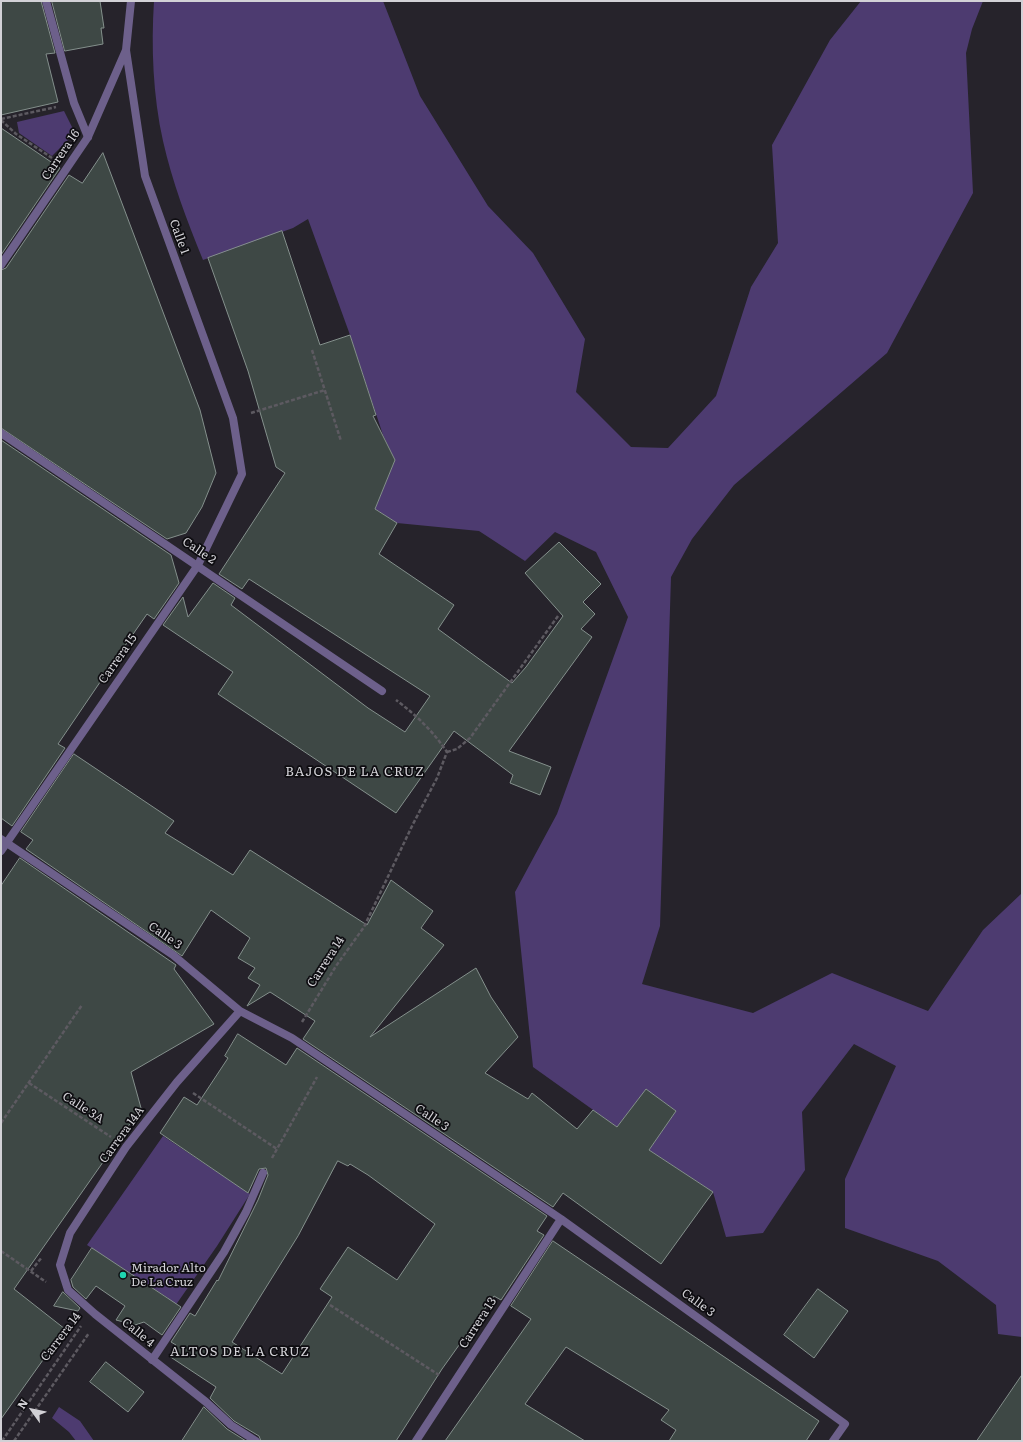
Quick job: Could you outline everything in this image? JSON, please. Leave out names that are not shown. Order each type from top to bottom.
[{"type":"street","points":[[46,1],[74,103],[88,137]]},
{"type":"street","name":"Calle 1","points":[[131,1],[126,50],[144,176],[233,418],[242,474]]},
{"type":"street","name":"Carrera 16","points":[[1,264],[88,137],[126,50]]},
{"type":"street","name":"Calle 2","points":[[1,433],[382,691]]},
{"type":"street","name":"Carrera 15","points":[[1,851],[4,841],[198,565],[242,474]]},
{"type":"street","name":"Calle 3","points":[[4,841],[173,955],[240,1011],[292,1038],[561,1219],[845,1424],[833,1441]]},
{"type":"street","name":"Carrera 14A","points":[[68,1290],[60,1265],[70,1233],[126,1147],[177,1082],[240,1011]]},
{"type":"street","points":[[152,1360],[224,1252],[246,1212],[263,1173]]},
{"type":"street","name":"Carrera 13","points":[[416,1441],[561,1219]]},
{"type":"street","name":"Calle 4","points":[[68,1290],[95,1314],[206,1402],[231,1425],[256,1441]]},
{"type":"path","points":[[1,120],[74,103]]},
{"type":"path","points":[[1,120],[16,134],[66,168]]},
{"type":"path","points":[[312,350],[342,441]]},
{"type":"path","points":[[233,418],[325,390]]},
{"type":"path","points":[[382,691],[417,715],[447,752],[457,749],[470,738],[558,616]]},
{"type":"path","name":"Carrera 14","points":[[292,1038],[336,966],[364,927],[410,830],[437,778],[447,752]]},
{"type":"path","points":[[1,1123],[82,1005]]},
{"type":"path","points":[[177,1082],[277,1149],[318,1073]]},
{"type":"path","name":"Calle 3A","points":[[29,1083],[126,1147]]},
{"type":"path","points":[[1,1250],[49,1284],[68,1290]]},
{"type":"path","points":[[330,1304],[452,1384]]},
{"type":"path","name":"Carrera 14","points":[[2,1441],[86,1319],[95,1314]]},
{"type":"path","name":"Carrera 14","points":[[14,1441],[94,1326],[95,1314]]},
{"type":"shaded area","points":[[154,1],[383,1],[420,96],[488,206],[533,253],[585,339],[576,392],[631,447],[668,448],[716,396],[751,287],[778,243],[772,145],[830,40],[861,1],[983,1],[972,29],[966,53],[973,193],[887,353],[734,485],[692,539],[671,577],[660,926],[642,984],[753,1013],[832,973],[928,1011],[983,930],[1022,893],[1022,1337],[998,1334],[996,1305],[938,1261],[845,1228],[845,1179],[896,1066],[854,1044],[802,1112],[805,1170],[763,1233],[726,1237],[713,1192],[649,1150],[676,1111],[646,1089],[617,1127],[533,1067],[515,892],[557,814],[628,617],[596,552],[555,532],[525,561],[479,531],[397,523],[375,509],[395,460],[383,435],[350,335],[308,219],[293,228],[203,260],[175,186],[163,141],[155,89],[153,36]]},
{"type":"shaded area","points":[[64,111],[75,133],[52,156],[19,133],[17,122]]},
{"type":"shaded area","points":[[163,1136],[250,1194],[217,1246],[166,1319],[168,1298],[87,1245]]},
{"type":"shaded area","points":[[59,1407],[80,1421],[94,1441],[76,1441],[69,1432],[52,1418]]},
{"type":"building","points":[[1,1],[41,1],[55,53],[46,54],[58,102],[1,115]]},
{"type":"building","points":[[52,1],[100,1],[104,28],[101,28],[103,44],[65,51]]},
{"type":"building","points":[[1,128],[60,168],[1,255]]},
{"type":"building","points":[[103,153],[200,410],[216,473],[202,507],[186,533],[167,539],[1,428],[1,270],[6,268],[69,175],[82,183]]},
{"type":"building","points":[[282,231],[320,345],[350,335],[376,415],[373,416],[395,460],[375,509],[397,523],[379,554],[454,605],[438,629],[512,683],[526,667],[563,616],[525,573],[559,542],[601,584],[583,602],[595,614],[581,629],[592,637],[509,751],[551,767],[540,795],[510,783],[513,775],[454,731],[396,813],[218,694],[233,672],[163,625],[183,597],[188,617],[213,583],[235,598],[231,605],[368,708],[405,732],[430,696],[249,579],[242,589],[219,574],[285,473],[276,467],[248,371],[208,258]]},
{"type":"building","points":[[1,440],[171,555],[179,583],[154,619],[147,614],[111,666],[58,744],[65,748],[12,826],[1,818]]},
{"type":"building","points":[[74,754],[174,821],[165,833],[233,875],[250,850],[367,925],[391,880],[433,911],[421,928],[444,945],[370,1037],[476,968],[491,997],[518,1037],[485,1073],[528,1099],[532,1093],[577,1129],[593,1110],[617,1127],[646,1089],[676,1111],[649,1150],[713,1192],[661,1264],[563,1193],[553,1207],[303,1039],[315,1021],[270,992],[247,1006],[260,985],[248,978],[255,968],[238,958],[250,938],[211,910],[182,956],[26,849],[33,840],[21,832]]},
{"type":"building","points":[[20,858],[176,965],[174,969],[214,1024],[131,1072],[141,1108],[14,1289],[65,1329],[1,1419],[1,886]]},
{"type":"building","points":[[238,1034],[286,1065],[297,1048],[547,1216],[537,1231],[544,1235],[501,1300],[494,1296],[442,1369],[396,1441],[261,1441],[259,1436],[234,1421],[210,1398],[216,1387],[169,1356],[176,1345],[171,1342],[190,1313],[195,1316],[217,1280],[218,1281],[258,1200],[268,1175],[266,1168],[259,1169],[248,1193],[160,1133],[184,1097],[197,1105],[228,1058],[225,1056]],"holes":[[[338,1161],[348,1166],[350,1164],[368,1175],[435,1224],[397,1280],[348,1247],[320,1289],[332,1297],[282,1374],[232,1342],[298,1236]]]},
{"type":"building","points":[[553,1241],[819,1421],[806,1441],[669,1441],[676,1430],[661,1420],[669,1410],[566,1347],[525,1404],[585,1441],[445,1441],[531,1319],[511,1306]]},
{"type":"building","points":[[92,1248],[181,1307],[162,1335],[144,1322],[135,1325],[116,1320],[125,1306],[96,1286],[86,1299],[73,1287],[71,1280]]},
{"type":"building","points":[[818,1289],[848,1311],[814,1358],[784,1335]]},
{"type":"building","points":[[63,1292],[80,1308],[78,1311],[54,1306]]},
{"type":"building","points":[[106,1362],[144,1392],[128,1412],[90,1382]]},
{"type":"building","points":[[1022,1375],[1022,1441],[977,1441]]},
{"type":"building","points":[[204,1407],[227,1429],[246,1441],[182,1441]]},
{"type":"place","name":"Mirador Alto De La Cruz","points":[[123,1275]]},
{"type":"district","name":"BAJOS DE LA CRUZ","points":[[355,772]]},
{"type":"district","name":"ALTOS DE LA CRUZ","points":[[240,1352]]}]
